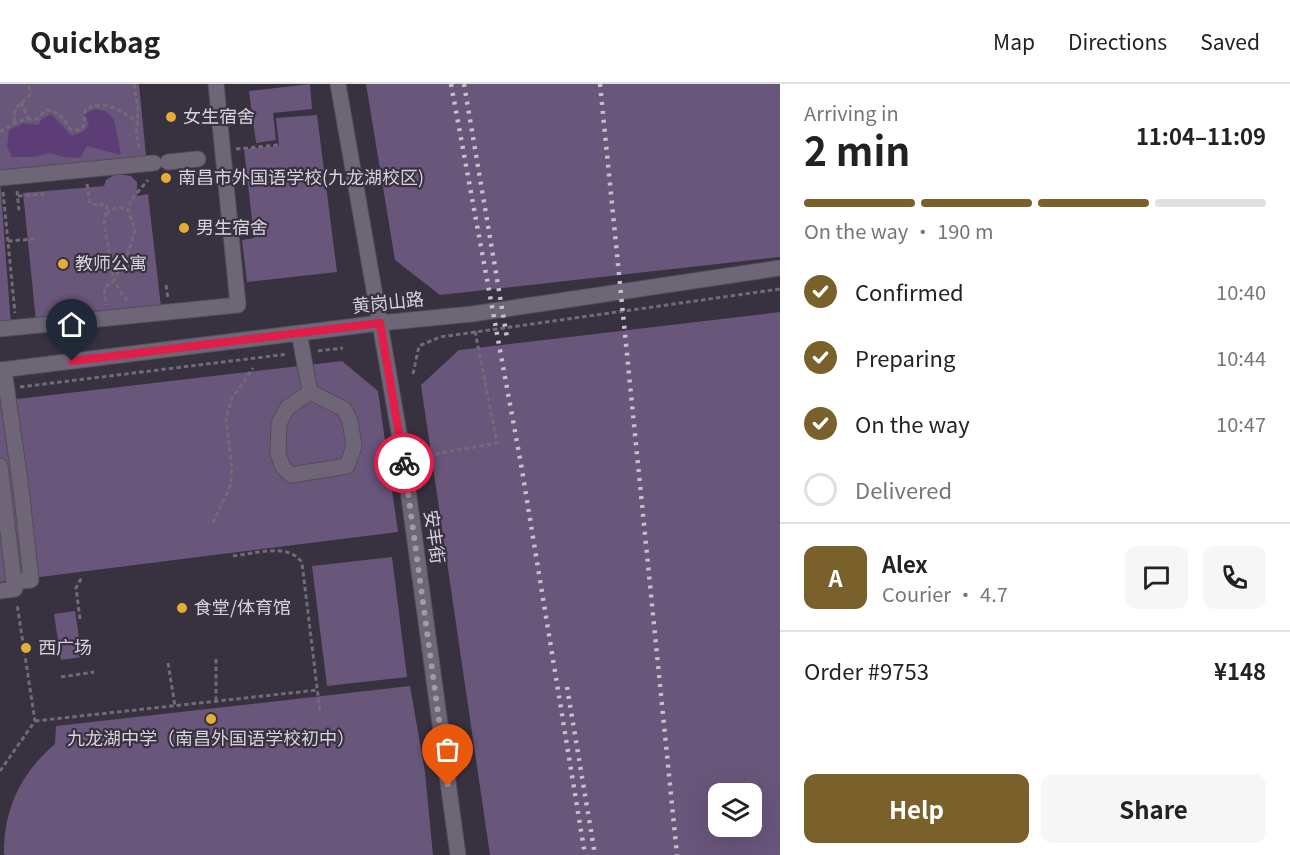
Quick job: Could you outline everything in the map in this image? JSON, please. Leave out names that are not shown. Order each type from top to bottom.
[{"type":"street","points":[[0,329],[238,305],[216,84]]},
{"type":"street","name":"安丰街","points":[[338,84],[404,461],[458,855]]},
{"type":"street","points":[[6,178],[198,159]]},
{"type":"street","name":"黄岗山路","points":[[2,370],[380,323],[472,314],[780,268]]},
{"type":"street","points":[[299,333],[310,392]]},
{"type":"street","points":[[0,466],[14,582],[32,580],[2,370]]},
{"type":"street","points":[[310,392],[344,409],[350,421],[354,447],[347,466],[291,475],[283,467],[278,454],[279,423],[287,408],[310,392]]},
{"type":"path","points":[[14,122],[14,111],[30,94],[29,87],[25,84]]},
{"type":"path","points":[[108,318],[104,288],[114,281],[129,250],[135,230],[128,210],[131,200],[148,180],[156,163],[139,146],[136,133],[138,110],[134,84]]},
{"type":"path","points":[[21,102],[28,118]]},
{"type":"path","points":[[0,132],[14,122],[28,118],[37,119],[46,110],[55,111],[70,129],[79,130],[84,126],[85,110],[98,105],[118,109],[137,122]]},
{"type":"path","points":[[223,151],[279,145]]},
{"type":"path","points":[[85,170],[90,204],[107,205],[104,223],[114,281],[123,292],[135,315]]},
{"type":"path","points":[[6,178],[18,196],[19,211]]},
{"type":"path","points":[[6,178],[8,241],[17,328]]},
{"type":"path","points":[[18,196],[43,194],[44,198]]},
{"type":"path","points":[[106,214],[114,208],[122,207],[128,210]]},
{"type":"path","points":[[8,241],[35,239]]},
{"type":"path","points":[[413,374],[419,346],[440,337],[780,289]]},
{"type":"path","points":[[435,454],[497,443],[472,314]]},
{"type":"path","points":[[6,388],[343,348]]},
{"type":"path","points":[[213,523],[230,487],[232,469],[226,418],[232,398],[253,368]]},
{"type":"path","points":[[233,556],[283,550],[298,557],[302,563],[320,712]]},
{"type":"path","points":[[80,619],[76,588],[82,576]]},
{"type":"path","points":[[0,771],[35,721],[8,590]]},
{"type":"path","points":[[216,658],[216,701]]},
{"type":"path","points":[[168,663],[175,706]]},
{"type":"path","points":[[61,677],[94,672]]},
{"type":"path","points":[[35,721],[318,690]]},
{"type":"shaded area","points":[[0,84],[139,84],[146,156],[0,170]]},
{"type":"shaded area","points":[[310,84],[312,109],[273,113],[276,140],[256,143],[249,91]]},
{"type":"shaded area","points":[[366,84],[780,84],[780,257],[440,295],[395,260]]},
{"type":"shaded area","points":[[95,109],[105,111],[114,119],[121,155],[87,146],[80,158],[50,153],[33,157],[12,157],[7,147],[9,130],[24,123],[38,125],[42,119],[51,114],[72,136],[82,132],[89,125],[84,114]]},
{"type":"shaded area","points":[[317,115],[337,272],[247,282],[242,240],[254,238],[244,149],[279,146],[276,118]]},
{"type":"shaded area","points":[[116,174],[131,176],[137,182],[137,196],[148,194],[161,307],[36,321],[23,193],[104,186],[106,180]]},
{"type":"shaded area","points":[[0,180],[11,325],[0,326]]},
{"type":"shaded area","points":[[780,312],[780,855],[490,855],[421,385],[459,350]]},
{"type":"shaded area","points":[[342,361],[378,391],[398,532],[0,582],[0,401]]},
{"type":"shaded area","points":[[392,557],[407,677],[327,686],[312,566]]},
{"type":"shaded area","points":[[75,611],[82,657],[61,660],[54,614]]},
{"type":"shaded area","points":[[410,686],[425,772],[433,855],[5,855],[4,853],[11,806],[24,779],[55,744],[56,726]]},
{"type":"railway","points":[[451,84],[521,464],[585,855]]},
{"type":"railway","points":[[464,84],[507,338]]},
{"type":"railway","points":[[600,84],[677,855]]},
{"type":"railway","points":[[567,687],[595,855]]},
{"type":"way so far","points":[[404,463],[448,786]]},
{"type":"place","name":"女生宿舍","points":[[171,117]]},
{"type":"place","name":"南昌市外国语学校(九龙湖校区)","points":[[166,178]]},
{"type":"place","name":"男生宿舍","points":[[184,228]]},
{"type":"place","name":"教师公寓","points":[[63,264]]},
{"type":"place","name":"食堂/体育馆","points":[[182,608]]},
{"type":"place","name":"西广场","points":[[26,648]]},
{"type":"place","name":"九龙湖中学（南昌外国语学校初中）","points":[[211,719]]},
{"type":"route","points":[[72,361],[380,323],[404,463]]}]
